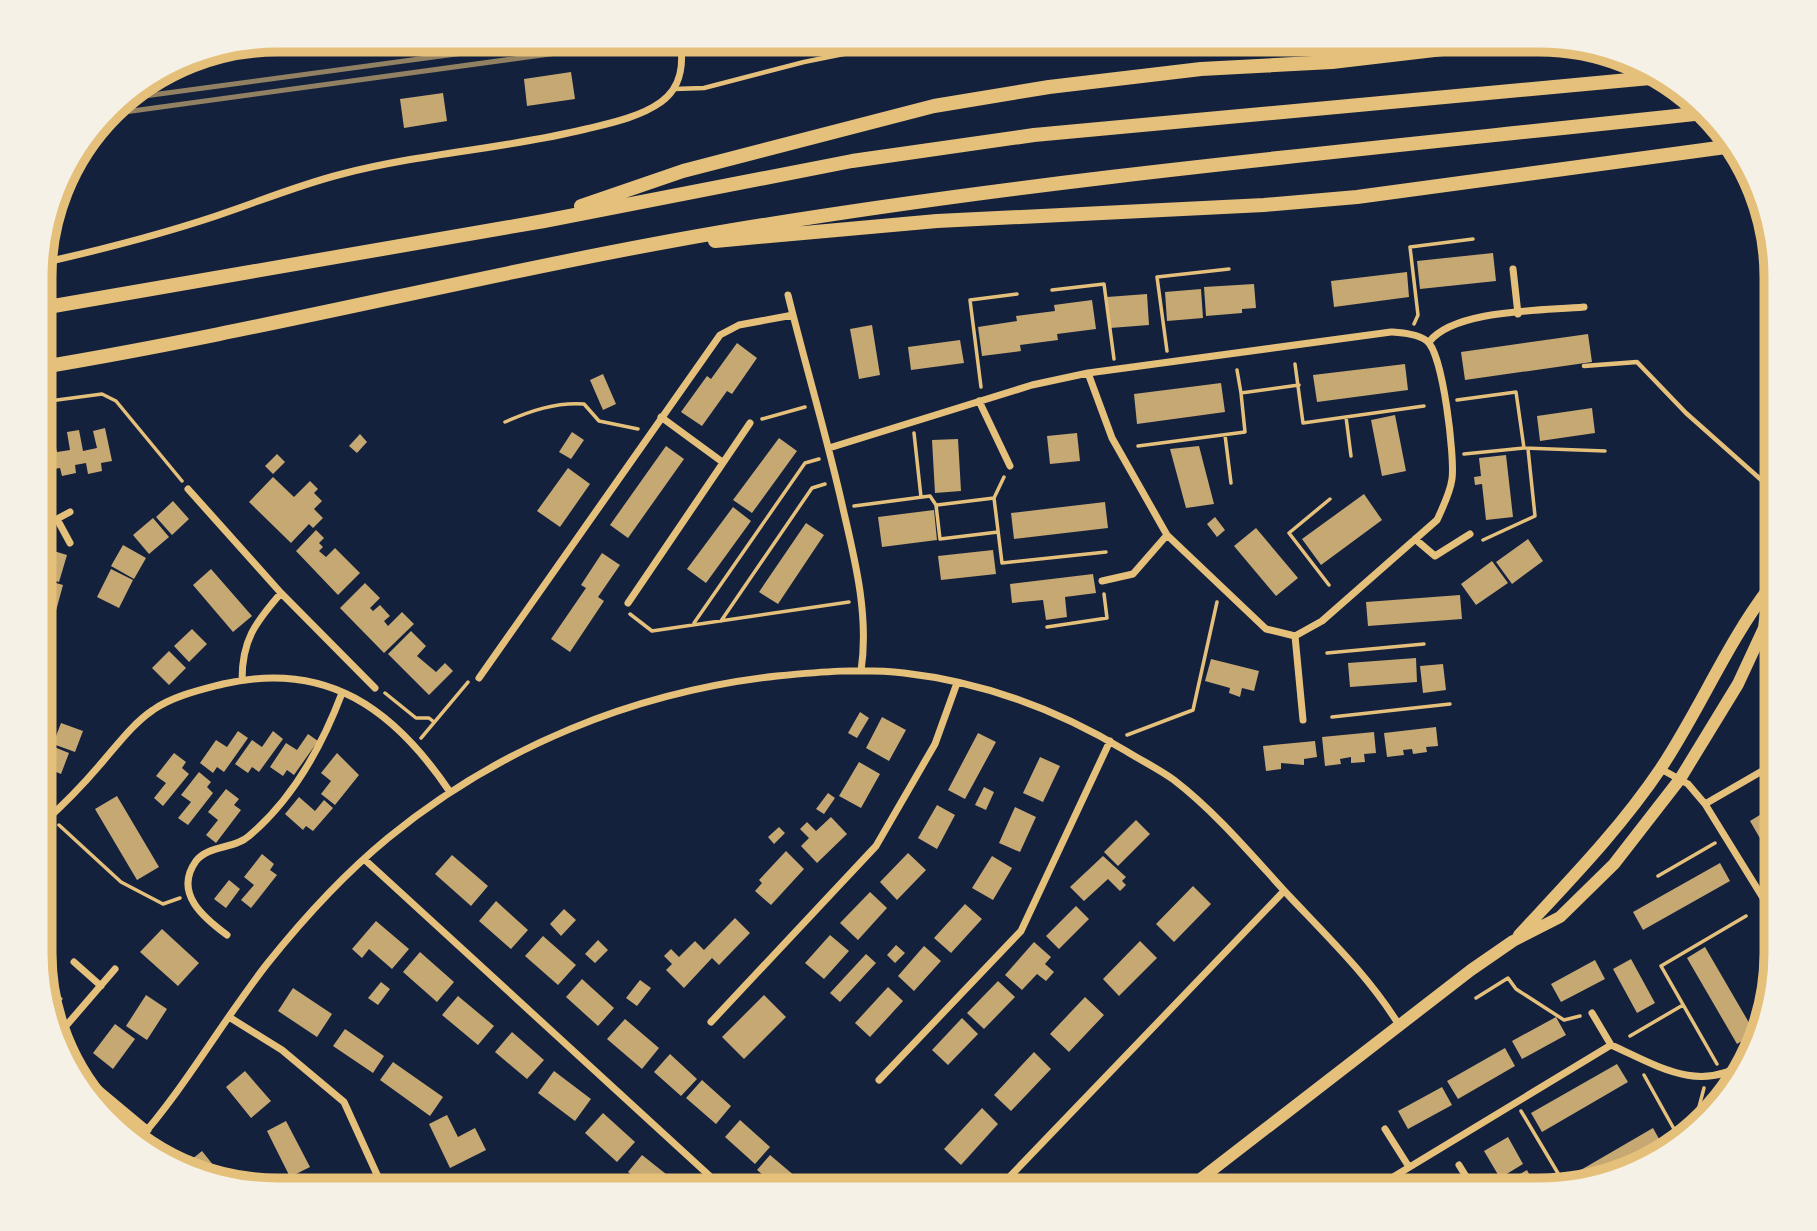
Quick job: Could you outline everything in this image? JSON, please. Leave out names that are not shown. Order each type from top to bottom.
[{"type":"highway","points":[[544,220],[670,174],[934,106],[1076,84],[1201,69],[1431,52]]},
{"type":"highway","points":[[52,306],[544,220],[852,161],[1034,135],[1644,79]]},
{"type":"highway","points":[[52,365],[180,344],[665,244],[1002,189],[1695,114]]},
{"type":"highway","points":[[665,244],[766,239],[937,220],[1039,214],[1141,213],[1357,197],[1722,147]]},
{"type":"main road","points":[[1513,941],[1605,842],[1661,769],[1718,673],[1743,622],[1764,595]]},
{"type":"main road","points":[[1202,1178],[1399,1025],[1513,941],[1560,917],[1614,864],[1680,779],[1743,673],[1764,628]]},
{"type":"street","points":[[53,261],[217,216],[285,190],[342,173],[424,156],[526,144],[602,125],[661,102],[674,89],[682,52]]},
{"type":"street","points":[[1513,269],[1518,314]]},
{"type":"street","points":[[788,295],[843,507],[861,600],[861,671]]},
{"type":"street","points":[[1429,342],[1436,332],[1458,321],[1584,307]]},
{"type":"street","points":[[479,678],[720,335],[739,325],[793,315]]},
{"type":"street","points":[[830,452],[981,400],[1088,373],[1365,334],[1409,334],[1429,342],[1438,358],[1452,456],[1453,477],[1447,498],[1437,520],[1322,621],[1295,636],[1266,629],[1167,535],[1112,438],[1088,373]]},
{"type":"street","points":[[981,400],[1010,466]]},
{"type":"street","points":[[661,417],[721,461]]},
{"type":"street","points":[[628,603],[721,461],[750,423]]},
{"type":"street","points":[[188,489],[281,593],[375,688]]},
{"type":"street","points":[[52,522],[70,512]]},
{"type":"street","points":[[57,519],[70,543]]},
{"type":"street","points":[[1415,539],[1435,556],[1470,534]]},
{"type":"street","points":[[1102,581],[1133,574],[1167,535]]},
{"type":"street","points":[[243,680],[242,654],[256,621],[281,593]]},
{"type":"street","points":[[1295,636],[1303,720]]},
{"type":"street","points":[[144,1134],[229,1017],[315,906],[364,859],[450,792],[488,768],[567,729],[652,699],[719,683],[812,672],[904,673],[957,683],[1008,695],[1060,715],[1110,741],[1174,780],[1229,830],[1343,953],[1399,1025]]},
{"type":"street","points":[[52,815],[154,709],[196,691],[243,680],[286,678],[317,682],[366,705],[416,745],[450,792]]},
{"type":"street","points":[[711,1022],[876,846],[935,744],[957,683]]},
{"type":"street","points":[[227,935],[201,916],[189,895],[190,876],[197,860],[210,851],[247,839],[309,765],[326,736],[342,693]]},
{"type":"street","points":[[879,1080],[1021,931],[1110,741]]},
{"type":"street","points":[[1661,769],[1680,779],[1706,804],[1764,899]]},
{"type":"street","points":[[1706,804],[1764,771]]},
{"type":"street","points":[[364,859],[712,1178]]},
{"type":"street","points":[[1008,1178],[1284,891]]},
{"type":"street","points":[[74,962],[100,986]]},
{"type":"street","points":[[65,1027],[115,969]]},
{"type":"street","points":[[1592,1013],[1611,1045],[1695,1079],[1706,1078],[1733,1068]]},
{"type":"street","points":[[229,1017],[282,1050],[344,1102],[379,1178]]},
{"type":"street","points":[[1391,1178],[1611,1045]]},
{"type":"street","points":[[97,1087],[148,1130]]},
{"type":"street","points":[[1385,1129],[1409,1167]]},
{"type":"street","points":[[1459,1165],[1467,1178]]},
{"type":"lane","points":[[674,89],[705,88],[853,52]]},
{"type":"lane","points":[[1584,366],[1637,362],[1686,414],[1764,483]]},
{"type":"path","points":[[1409,334],[1418,315],[1410,247],[1473,239]]},
{"type":"path","points":[[1168,360],[1157,277],[1228,269]]},
{"type":"path","points":[[1052,290],[1104,284],[1115,368]]},
{"type":"path","points":[[981,400],[970,300],[1017,294]]},
{"type":"path","points":[[1296,364],[1303,423],[1424,406]]},
{"type":"path","points":[[1138,446],[1245,432],[1237,370]]},
{"type":"path","points":[[1241,393],[1298,385]]},
{"type":"path","points":[[1444,402],[1516,392],[1535,516],[1477,542]]},
{"type":"path","points":[[52,401],[102,394],[117,401],[188,489]]},
{"type":"path","points":[[750,423],[817,403]]},
{"type":"path","points":[[505,422],[548,406],[584,404],[599,421],[637,428],[649,436]]},
{"type":"path","points":[[1346,417],[1351,456]]},
{"type":"path","points":[[912,422],[921,497]]},
{"type":"path","points":[[1225,435],[1231,484]]},
{"type":"path","points":[[1452,456],[1526,448],[1605,451]]},
{"type":"path","points":[[693,625],[805,463],[830,452]]},
{"type":"path","points":[[1010,466],[993,498],[1002,563],[1106,552]]},
{"type":"path","points":[[721,621],[812,488],[837,480]]},
{"type":"path","points":[[843,507],[930,496],[936,505],[940,539],[998,532]]},
{"type":"path","points":[[936,505],[993,498]]},
{"type":"path","points":[[1329,585],[1289,533],[1330,499]]},
{"type":"path","points":[[1047,627],[1107,618],[1102,581]]},
{"type":"path","points":[[628,603],[623,609],[652,631],[861,600]]},
{"type":"path","points":[[1127,735],[1193,710],[1217,603]]},
{"type":"path","points":[[1327,653],[1424,644]]},
{"type":"path","points":[[416,745],[471,679],[479,678]]},
{"type":"path","points":[[375,688],[390,695],[416,718],[429,718],[434,722]]},
{"type":"path","points":[[1332,717],[1450,704]]},
{"type":"path","points":[[52,819],[136,892],[163,904],[189,895]]},
{"type":"path","points":[[1658,876],[1717,842]]},
{"type":"path","points":[[1718,1065],[1661,966],[1746,916]]},
{"type":"path","points":[[1476,998],[1508,978],[1516,989],[1564,1020],[1592,1013]]},
{"type":"path","points":[[1630,1037],[1683,1005]]},
{"type":"path","points":[[1632,1054],[1676,1132]]},
{"type":"path","points":[[1697,1114],[1706,1078]]},
{"type":"path","points":[[1516,1102],[1560,1177]]},
{"type":"building","points":[[571,72],[575,99],[527,106],[524,79]]},
{"type":"building","points":[[443,93],[447,121],[404,128],[400,99]]},
{"type":"building","points":[[1493,253],[1496,281],[1420,289],[1417,261]]},
{"type":"building","points":[[1407,272],[1409,297],[1334,307],[1331,281]]},
{"type":"building","points":[[1254,284],[1256,308],[1242,309],[1242,313],[1206,316],[1204,287]]},
{"type":"building","points":[[1201,289],[1203,318],[1167,321],[1165,292]]},
{"type":"building","points":[[1147,294],[1149,325],[1110,328],[1107,297]]},
{"type":"building","points":[[1092,300],[1096,329],[1057,334],[1058,340],[1020,345],[1021,351],[982,356],[978,327],[1017,321],[1016,316],[1055,311],[1054,305]]},
{"type":"building","points":[[872,325],[880,375],[859,379],[850,329]]},
{"type":"building","points":[[1588,334],[1592,362],[1465,380],[1461,352]]},
{"type":"building","points":[[960,340],[964,363],[911,370],[908,347]]},
{"type":"building","points":[[737,343],[757,358],[732,394],[727,391],[702,426],[681,412],[707,376],[711,379]]},
{"type":"building","points":[[1405,364],[1408,390],[1317,402],[1313,375]]},
{"type":"building","points":[[603,374],[616,404],[603,410],[590,380]]},
{"type":"building","points":[[1221,383],[1225,412],[1137,424],[1134,394]]},
{"type":"building","points":[[1592,408],[1595,433],[1540,441],[1537,416]]},
{"type":"building","points":[[1395,415],[1406,471],[1382,476],[1371,420]]},
{"type":"building","points":[[105,428],[112,461],[101,463],[102,471],[88,474],[86,463],[75,465],[76,473],[62,476],[60,468],[52,469],[52,435],[57,452],[70,450],[67,432],[79,430],[83,451],[97,448],[93,431]]},
{"type":"building","points":[[572,432],[584,440],[571,459],[559,452]]},
{"type":"building","points":[[1077,433],[1080,461],[1050,464],[1047,436]]},
{"type":"building","points":[[360,434],[367,442],[357,453],[349,446]]},
{"type":"building","points":[[779,438],[797,451],[752,513],[733,500]]},
{"type":"building","points":[[958,439],[961,491],[935,493],[932,440]]},
{"type":"building","points":[[666,446],[684,459],[628,538],[610,525]]},
{"type":"building","points":[[1199,446],[1214,504],[1186,508],[1170,449]]},
{"type":"building","points":[[277,454],[285,462],[273,474],[265,466]]},
{"type":"building","points":[[1506,455],[1513,517],[1486,520],[1482,484],[1475,485],[1474,477],[1481,476],[1479,458]]},
{"type":"building","points":[[568,468],[590,484],[560,527],[537,511]]},
{"type":"building","points":[[273,477],[294,497],[310,481],[318,489],[314,493],[322,501],[314,509],[323,518],[313,528],[309,524],[291,543],[249,502]]},
{"type":"building","points":[[1364,494],[1382,520],[1321,565],[1302,539]]},
{"type":"building","points":[[173,501],[189,519],[172,535],[156,517]]},
{"type":"building","points":[[1105,502],[1108,528],[1014,539],[1011,513]]},
{"type":"building","points":[[733,507],[751,521],[706,583],[687,569]]},
{"type":"building","points":[[934,510],[937,540],[882,547],[878,517]]},
{"type":"building","points":[[1215,517],[1225,530],[1217,537],[1207,524]]},
{"type":"building","points":[[153,518],[169,537],[149,554],[133,535]]},
{"type":"building","points":[[806,523],[824,535],[778,604],[759,592]]},
{"type":"building","points":[[1256,528],[1298,578],[1276,596],[1234,546]]},
{"type":"building","points":[[316,530],[324,538],[319,543],[323,547],[319,551],[326,557],[335,548],[360,573],[338,595],[296,551]]},
{"type":"building","points":[[1528,539],[1543,561],[1512,584],[1496,562]]},
{"type":"building","points":[[123,545],[146,558],[134,579],[111,566]]},
{"type":"building","points":[[52,550],[67,555],[59,582],[52,580]]},
{"type":"building","points":[[993,550],[996,574],[941,580],[938,556]]},
{"type":"building","points":[[602,553],[620,565],[598,597],[604,601],[570,652],[551,639],[586,588],[581,585]]},
{"type":"building","points":[[1492,561],[1508,583],[1476,605],[1461,584]]},
{"type":"building","points":[[111,569],[133,580],[119,608],[97,597]]},
{"type":"building","points":[[211,569],[252,616],[233,632],[193,585]]},
{"type":"building","points":[[1093,574],[1096,593],[1065,597],[1067,617],[1046,620],[1043,600],[1012,603],[1010,584]]},
{"type":"building","points":[[52,582],[63,585],[52,626]]},
{"type":"building","points":[[365,583],[380,598],[370,608],[373,611],[380,605],[390,616],[384,621],[388,626],[402,612],[414,624],[384,653],[340,608]]},
{"type":"building","points":[[1460,595],[1462,619],[1368,626],[1366,602]]},
{"type":"building","points":[[192,629],[207,644],[189,662],[174,646]]},
{"type":"building","points":[[411,631],[426,646],[417,656],[436,672],[445,663],[453,671],[429,695],[388,654]]},
{"type":"building","points":[[169,651],[186,668],[169,685],[152,668]]},
{"type":"building","points":[[1416,658],[1417,682],[1350,687],[1348,663]]},
{"type":"building","points":[[1211,659],[1259,671],[1254,691],[1242,688],[1240,697],[1229,693],[1230,688],[1205,681]]},
{"type":"building","points":[[1443,664],[1446,690],[1423,693],[1420,666]]},
{"type":"building","points":[[860,712],[869,718],[857,738],[848,733]]},
{"type":"building","points":[[882,717],[906,730],[889,761],[866,748]]},
{"type":"building","points":[[61,723],[83,731],[75,752],[53,744]]},
{"type":"building","points":[[1436,727],[1438,746],[1426,747],[1427,752],[1413,754],[1412,749],[1403,750],[1404,755],[1387,757],[1384,733]]},
{"type":"building","points":[[238,731],[248,738],[224,772],[217,767],[213,773],[200,763],[216,740],[227,747]]},
{"type":"building","points":[[273,731],[283,739],[259,772],[252,767],[248,773],[235,764],[252,740],[262,747]]},
{"type":"building","points":[[1374,732],[1376,753],[1364,754],[1365,762],[1351,763],[1351,757],[1340,759],[1341,764],[1325,766],[1322,737]]},
{"type":"building","points":[[978,733],[996,742],[965,799],[948,790]]},
{"type":"building","points":[[308,734],[318,741],[294,775],[287,770],[283,776],[270,767],[286,743],[297,750]]},
{"type":"building","points":[[1315,741],[1317,757],[1304,759],[1304,765],[1281,763],[1281,769],[1266,771],[1263,746]]},
{"type":"building","points":[[52,746],[69,753],[61,774],[52,770]]},
{"type":"building","points":[[174,753],[186,762],[182,768],[189,774],[163,806],[154,798],[166,783],[156,776]]},
{"type":"building","points":[[337,753],[359,775],[335,805],[321,794],[331,781],[321,773]]},
{"type":"building","points":[[1040,757],[1060,766],[1043,802],[1023,793]]},
{"type":"building","points":[[859,762],[880,774],[861,808],[839,796]]},
{"type":"building","points":[[199,772],[211,782],[207,787],[213,793],[188,825],[178,818],[191,802],[181,795]]},
{"type":"building","points":[[984,787],[994,792],[986,810],[975,805]]},
{"type":"building","points":[[226,789],[239,799],[234,805],[241,810],[216,843],[206,835],[218,820],[208,812]]},
{"type":"building","points":[[828,793],[835,798],[824,814],[816,809]]},
{"type":"building","points":[[117,796],[159,867],[137,880],[95,809]]},
{"type":"building","points":[[299,797],[315,811],[324,800],[333,808],[313,831],[306,826],[303,830],[285,814]]},
{"type":"building","points":[[937,805],[955,815],[937,849],[918,838]]},
{"type":"building","points":[[1015,807],[1036,817],[1020,852],[999,843]]},
{"type":"building","points":[[1764,812],[1764,845],[1750,821]]},
{"type":"building","points":[[831,817],[847,834],[817,863],[801,846],[809,838],[800,829],[807,822],[816,831]]},
{"type":"building","points":[[1136,820],[1150,834],[1118,866],[1104,852]]},
{"type":"building","points":[[779,827],[785,833],[774,844],[768,837]]},
{"type":"building","points":[[786,851],[804,869],[771,905],[755,891],[762,883],[759,880]]},
{"type":"building","points":[[908,853],[926,870],[897,900],[880,882]]},
{"type":"building","points":[[262,854],[274,864],[270,870],[277,875],[251,908],[241,900],[254,885],[244,877]]},
{"type":"building","points":[[452,855],[488,886],[471,906],[435,874]]},
{"type":"building","points":[[992,856],[1012,868],[993,900],[972,888]]},
{"type":"building","points":[[1103,856],[1126,877],[1122,881],[1126,885],[1120,891],[1108,879],[1084,901],[1070,887]]},
{"type":"building","points":[[1720,863],[1730,881],[1643,930],[1633,912]]},
{"type":"building","points":[[229,880],[240,889],[226,908],[214,899]]},
{"type":"building","points":[[1193,886],[1211,904],[1174,942],[1156,924]]},
{"type":"building","points":[[870,892],[887,908],[858,940],[840,923]]},
{"type":"building","points":[[496,901],[528,930],[511,949],[479,921]]},
{"type":"building","points":[[965,904],[982,919],[951,953],[934,938]]},
{"type":"building","points":[[1076,906],[1089,919],[1059,949],[1046,936]]},
{"type":"building","points":[[564,909],[576,920],[561,936],[550,924]]},
{"type":"building","points":[[735,918],[750,933],[719,965],[712,958],[684,988],[666,970],[672,964],[664,956],[671,949],[679,957],[695,941],[704,950]]},
{"type":"building","points":[[376,921],[409,949],[392,969],[369,949],[362,958],[352,949]]},
{"type":"building","points":[[162,929],[199,963],[178,986],[140,952]]},
{"type":"building","points":[[830,935],[849,951],[824,979],[805,963]]},
{"type":"building","points":[[543,936],[576,965],[558,985],[525,956]]},
{"type":"building","points":[[598,940],[608,950],[595,963],[585,954]]},
{"type":"building","points":[[1140,941],[1157,958],[1119,996],[1103,979]]},
{"type":"building","points":[[1034,942],[1051,957],[1045,964],[1054,972],[1046,981],[1037,974],[1022,990],[1005,975]]},
{"type":"building","points":[[896,945],[905,953],[895,963],[887,955]]},
{"type":"building","points":[[924,946],[941,961],[914,991],[898,976]]},
{"type":"building","points":[[1705,947],[1752,1028],[1748,1037],[1737,1044],[1687,958]]},
{"type":"building","points":[[420,952],[454,982],[437,1002],[403,972]]},
{"type":"building","points":[[866,954],[876,963],[840,1002],[830,993]]},
{"type":"building","points":[[1631,959],[1655,1003],[1637,1013],[1613,969]]},
{"type":"building","points":[[1595,960],[1605,979],[1561,1002],[1551,984]]},
{"type":"building","points":[[582,979],[614,1008],[598,1026],[566,997]]},
{"type":"building","points":[[640,980],[651,988],[637,1006],[626,998]]},
{"type":"building","points":[[998,981],[1015,997],[984,1029],[967,1013]]},
{"type":"building","points":[[381,982],[390,989],[378,1005],[368,998]]},
{"type":"building","points":[[888,987],[903,1001],[870,1037],[855,1023]]},
{"type":"building","points":[[293,988],[332,1014],[317,1037],[278,1011]]},
{"type":"building","points":[[56,990],[63,999],[58,1003]]},
{"type":"building","points":[[146,995],[167,1009],[147,1040],[126,1026]]},
{"type":"building","points":[[764,995],[786,1017],[744,1059],[722,1037]]},
{"type":"building","points":[[458,996],[494,1026],[478,1045],[442,1015]]},
{"type":"building","points":[[1085,997],[1104,1015],[1069,1052],[1050,1034]]},
{"type":"building","points":[[1556,1017],[1566,1035],[1522,1059],[1512,1041]]},
{"type":"building","points":[[962,1018],[978,1034],[948,1065],[932,1050]]},
{"type":"building","points":[[625,1019],[659,1048],[642,1069],[607,1039]]},
{"type":"building","points":[[115,1024],[135,1039],[113,1069],[93,1053]]},
{"type":"building","points":[[345,1029],[384,1056],[373,1073],[333,1046]]},
{"type":"building","points":[[512,1032],[544,1060],[527,1079],[495,1052]]},
{"type":"building","points":[[1505,1048],[1515,1066],[1458,1099],[1447,1081]]},
{"type":"building","points":[[1034,1052],[1051,1069],[1011,1111],[994,1095]]},
{"type":"building","points":[[670,1054],[697,1079],[681,1096],[654,1072]]},
{"type":"building","points":[[393,1062],[443,1097],[430,1116],[380,1080]]},
{"type":"building","points":[[1617,1064],[1628,1082],[1542,1132],[1531,1113]]},
{"type":"building","points":[[245,1071],[271,1101],[251,1118],[226,1087]]},
{"type":"building","points":[[554,1071],[591,1099],[575,1121],[538,1093]]},
{"type":"building","points":[[702,1080],[731,1106],[716,1124],[686,1098]]},
{"type":"building","points":[[1442,1087],[1452,1105],[1408,1129],[1398,1111]]},
{"type":"building","points":[[982,1108],[998,1124],[961,1165],[944,1149]]},
{"type":"building","points":[[603,1113],[635,1142],[617,1162],[585,1133]]},
{"type":"building","points":[[447,1115],[458,1137],[475,1128],[486,1150],[450,1168],[429,1124]]},
{"type":"building","points":[[740,1120],[770,1147],[755,1164],[725,1137]]},
{"type":"building","points":[[286,1121],[310,1167],[290,1177],[267,1131]]},
{"type":"building","points":[[1653,1128],[1661,1143],[1612,1167],[1571,1176]]},
{"type":"building","points":[[1508,1137],[1523,1164],[1500,1178],[1484,1151]]},
{"type":"building","points":[[202,1151],[217,1170],[205,1167],[190,1160]]},
{"type":"building","points":[[642,1155],[671,1178],[636,1178],[628,1172]]},
{"type":"building","points":[[770,1155],[796,1177],[767,1178],[757,1170]]},
{"type":"building","points":[[1527,1170],[1531,1178],[1513,1178]]},
{"type":"railway","points":[[146,96],[471,52]]},
{"type":"railway","points":[[125,112],[564,52]]}]
